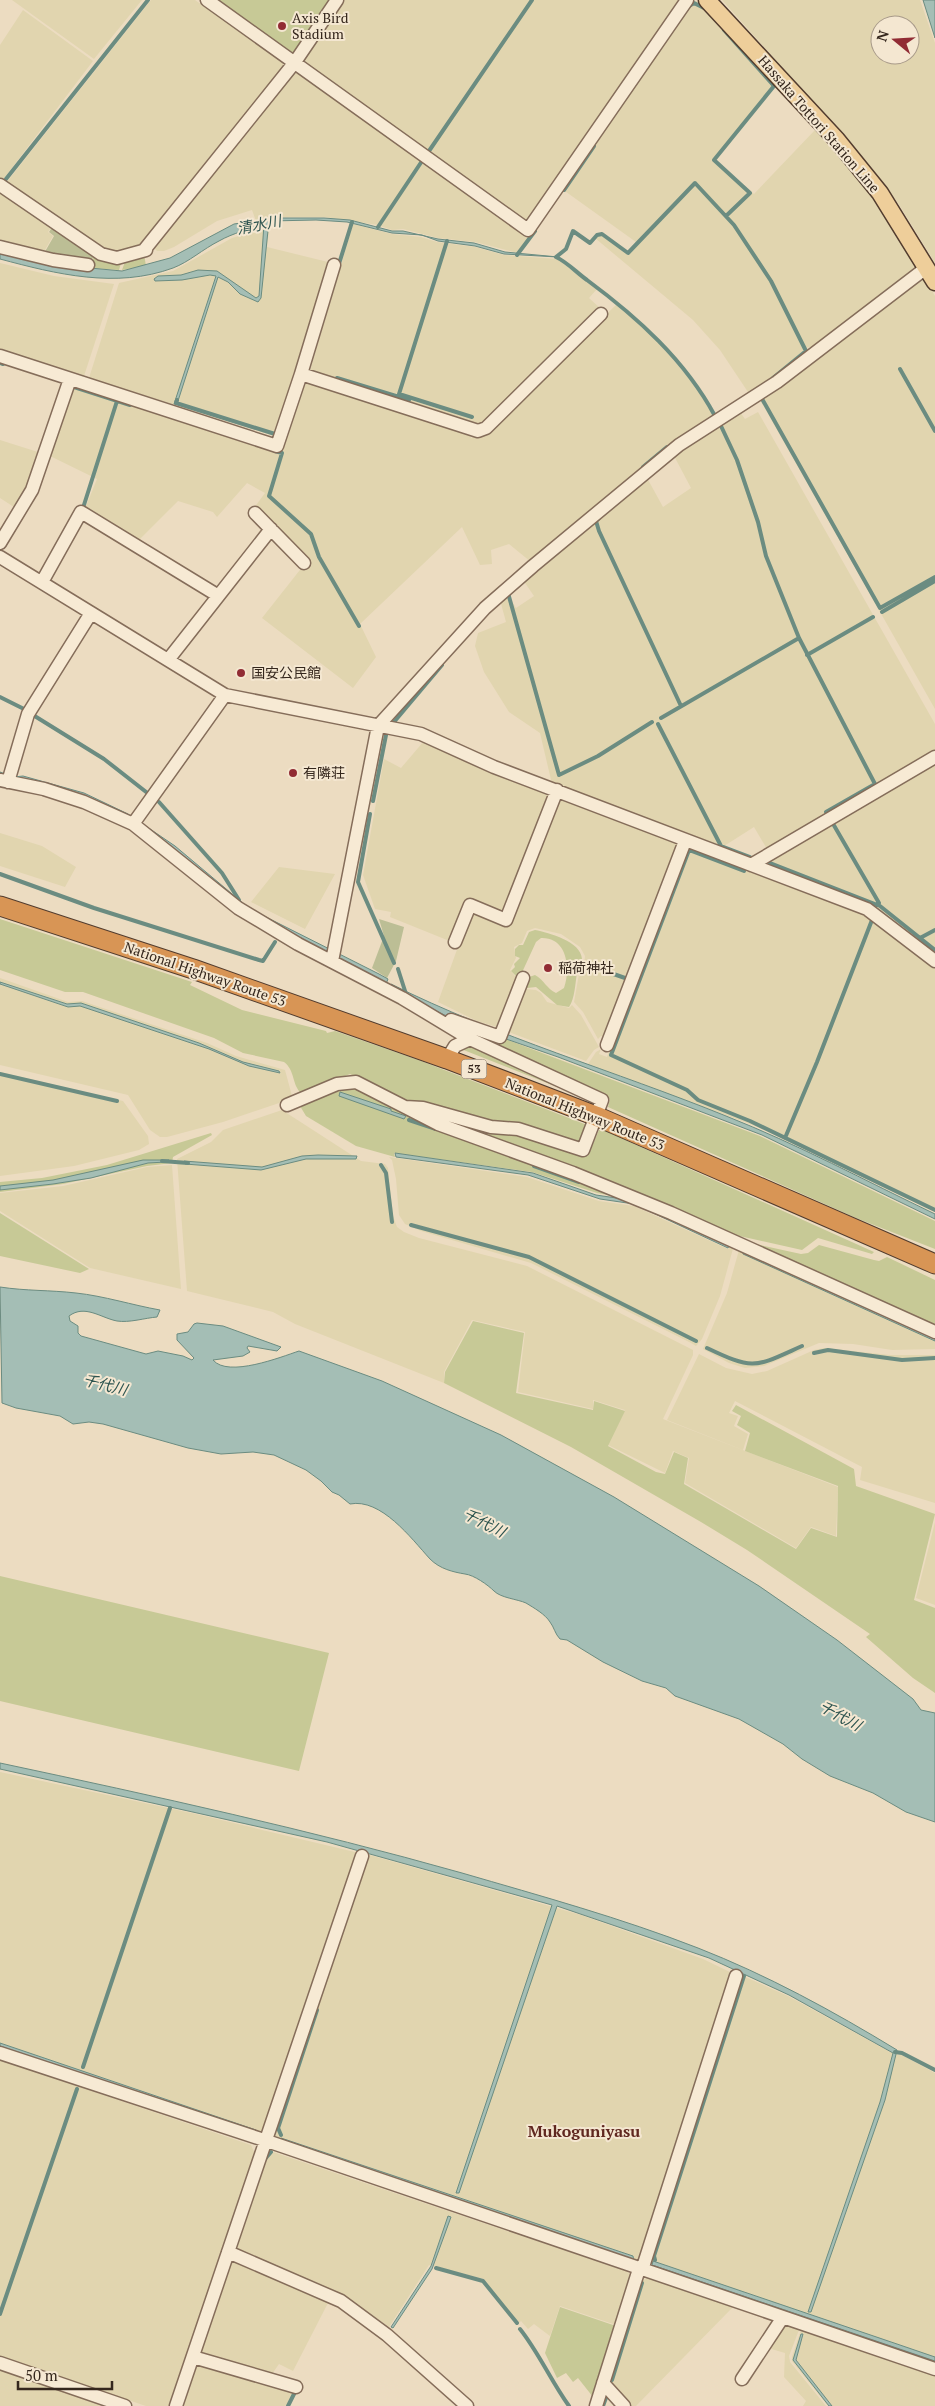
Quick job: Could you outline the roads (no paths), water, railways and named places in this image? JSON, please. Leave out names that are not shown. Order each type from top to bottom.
[{"type":"highway","name":"National Highway Route 53","points":[[0,906],[193,969],[447,1059],[596,1116],[935,1264]]},
{"type":"main road","name":"Hassaka Tottori Station Line","points":[[707,0],[837,140],[880,193],[930,275]]},
{"type":"street","points":[[207,0],[528,230],[687,0]]},
{"type":"street","points":[[0,185],[101,254],[117,258],[146,250],[295,62],[337,0]]},
{"type":"street","points":[[0,247],[53,260],[88,265]]},
{"type":"street","points":[[0,356],[277,446],[334,266]]},
{"type":"street","points":[[332,961],[378,726],[485,608],[679,445],[777,382],[930,275]]},
{"type":"street","points":[[301,374],[478,431],[486,428],[600,314]]},
{"type":"street","points":[[0,543],[32,490],[70,378]]},
{"type":"street","points":[[42,582],[81,512],[217,595]]},
{"type":"street","points":[[255,512],[304,563]]},
{"type":"street","points":[[168,660],[270,529]]},
{"type":"street","points":[[0,557],[225,695],[421,734],[494,767],[868,909],[935,961]]},
{"type":"street","points":[[91,613],[28,714],[4,781],[44,789],[84,802],[133,824],[238,908],[412,1004],[470,1039],[602,1100],[583,1150],[518,1129],[491,1127],[423,1108],[405,1107]]},
{"type":"street","points":[[133,824],[225,695]]},
{"type":"street","points":[[751,865],[935,757]]},
{"type":"street","points":[[455,942],[470,906],[506,920],[557,790]]},
{"type":"street","points":[[607,1045],[685,841]]},
{"type":"street","points":[[412,1004],[426,1007],[460,1024],[497,1038],[500,1037],[523,978]]},
{"type":"street","points":[[447,1059],[455,1046],[470,1039]]},
{"type":"street","points":[[287,1105],[337,1084],[356,1082],[438,1124],[573,1173],[671,1213],[935,1332]]},
{"type":"street","points":[[176,2406],[362,1856]]},
{"type":"street","points":[[596,2406],[736,1976]]},
{"type":"street","points":[[0,2052],[935,2369]]},
{"type":"street","points":[[228,2252],[341,2301],[387,2335],[467,2406]]},
{"type":"street","points":[[742,2379],[783,2317]]},
{"type":"street","points":[[193,2357],[296,2387]]},
{"type":"street","points":[[0,2363],[126,2406]]},
{"type":"street","points":[[603,2383],[624,2406]]},
{"type":"water","points":[[923,0],[935,0],[935,38]]},
{"type":"water","name":"清水川","points":[[272,218],[350,220],[392,231],[403,231],[420,235],[392,233],[347,222],[316,220],[269,221],[261,298],[258,302],[240,294],[228,282],[218,277],[177,404],[174,404],[216,276],[210,275],[182,280],[155,281],[154,279],[158,276],[181,275],[198,270],[217,271],[256,298],[259,296],[264,224],[224,238],[173,268],[130,278],[86,277],[64,274],[0,259],[0,250],[69,266],[122,271],[170,258],[234,224]]},
{"type":"water","points":[[424,236],[474,243],[505,252],[558,257],[504,254],[475,246],[438,241]]},
{"type":"water","points":[[0,772],[14,777],[23,776],[84,793],[128,814],[175,846],[250,909],[379,974],[388,979],[386,984],[267,923],[145,831],[0,777]]},
{"type":"water","points":[[0,982],[67,1004],[81,1003],[199,1043],[243,1062],[279,1071],[280,1073],[249,1066],[209,1049],[80,1006],[68,1007],[0,984]]},
{"type":"water","points":[[391,984],[472,1021],[753,1127],[935,1214],[935,1219],[762,1135],[558,1057],[460,1023],[390,987]]},
{"type":"water","points":[[340,1092],[406,1116],[404,1119],[339,1096]]},
{"type":"water","points":[[395,1153],[533,1173],[596,1195],[623,1199],[730,1244],[728,1248],[634,1204],[600,1199],[528,1175],[396,1157]]},
{"type":"water","points":[[302,1156],[357,1156],[356,1159],[306,1159],[261,1170],[185,1164],[184,1161],[262,1167]]},
{"type":"water","points":[[143,1160],[169,1160],[166,1162],[148,1163],[91,1178],[0,1190],[0,1186],[53,1180]]},
{"type":"water","points":[[743,1249],[935,1336],[935,1341],[743,1254]]},
{"type":"water","name":"千代川","points":[[0,1287],[86,1294],[160,1310],[157,1317],[127,1321],[117,1321],[81,1311],[69,1316],[70,1321],[78,1326],[78,1333],[81,1336],[146,1354],[158,1351],[183,1356],[192,1360],[194,1358],[177,1340],[177,1334],[188,1332],[197,1323],[223,1326],[281,1347],[277,1351],[248,1346],[247,1348],[250,1352],[243,1356],[213,1360],[220,1365],[242,1367],[299,1351],[382,1381],[501,1435],[614,1497],[759,1586],[837,1640],[913,1699],[921,1710],[935,1713],[935,1822],[906,1812],[873,1793],[830,1776],[802,1759],[783,1744],[739,1719],[675,1696],[666,1688],[642,1681],[603,1662],[567,1640],[560,1639],[548,1619],[536,1609],[526,1603],[497,1593],[485,1583],[472,1576],[442,1568],[430,1559],[405,1531],[384,1513],[362,1504],[350,1504],[332,1492],[306,1470],[274,1455],[253,1452],[221,1454],[188,1448],[103,1424],[89,1422],[73,1424],[60,1416],[16,1408],[2,1403]]},
{"type":"water","points":[[0,1763],[174,1801],[347,1842],[462,1873],[610,1917],[698,1948],[749,1970],[849,2021],[897,2050],[885,2100],[811,2312],[808,2312],[880,2102],[893,2053],[789,1995],[709,1958],[557,1906],[459,2193],[456,2193],[552,1905],[327,1842],[0,1769]]},
{"type":"water","points":[[0,2043],[256,2130],[258,2133],[0,2046]]},
{"type":"water","points":[[281,2138],[633,2256],[634,2261],[279,2141]]},
{"type":"water","points":[[448,2216],[451,2217],[432,2269],[393,2328],[391,2327],[431,2266]]},
{"type":"water","points":[[653,2261],[935,2357],[935,2361],[652,2265]]},
{"type":"water","points":[[801,2334],[803,2334],[796,2360],[832,2406],[829,2406],[793,2360]]},
{"type":"waterway","points":[[6,179],[148,0]]},
{"type":"waterway","points":[[429,151],[532,0]]},
{"type":"waterway","points":[[689,6],[694,3],[704,8]]},
{"type":"waterway","points":[[724,30],[774,86],[714,160],[750,193],[726,216]]},
{"type":"waterway","points":[[564,190],[594,146]]},
{"type":"waterway","points":[[378,227],[422,161]]},
{"type":"waterway","points":[[715,416],[689,376],[659,341],[624,309],[556,257],[566,249],[573,231],[590,243],[597,235],[602,234],[628,253],[695,183],[734,225],[771,281],[806,351],[773,378]]},
{"type":"waterway","points":[[338,267],[352,222]]},
{"type":"waterway","points":[[517,255],[535,231]]},
{"type":"waterway","points":[[447,241],[399,394],[472,417]]},
{"type":"waterway","points":[[900,369],[935,431]]},
{"type":"waterway","points":[[337,378],[409,400]]},
{"type":"waterway","points":[[74,387],[130,405]]},
{"type":"waterway","points":[[761,397],[880,608],[935,577]]},
{"type":"waterway","points":[[177,400],[176,403],[275,434]]},
{"type":"waterway","points":[[83,508],[117,401]]},
{"type":"waterway","points":[[721,426],[737,460],[758,522],[766,556],[799,638],[875,784],[826,812]]},
{"type":"waterway","points":[[643,467],[667,447]]},
{"type":"waterway","points":[[275,451],[282,453],[269,496],[311,534],[319,557],[359,626]]},
{"type":"waterway","points":[[599,518],[596,521],[599,531],[681,706]]},
{"type":"waterway","points":[[882,612],[935,581]]},
{"type":"waterway","points":[[508,593],[559,775],[598,756],[652,722]]},
{"type":"waterway","points":[[807,655],[873,617]]},
{"type":"waterway","points":[[661,718],[799,638]]},
{"type":"waterway","points":[[394,722],[442,665]]},
{"type":"waterway","points":[[0,697],[26,710]]},
{"type":"waterway","points":[[33,715],[104,759],[150,795]]},
{"type":"waterway","points":[[658,724],[721,846],[750,857]]},
{"type":"waterway","points":[[373,801],[386,735]]},
{"type":"waterway","points":[[159,802],[222,873],[239,900]]},
{"type":"waterway","points":[[370,814],[358,882],[394,963]]},
{"type":"waterway","points":[[834,821],[832,822],[879,903],[877,905]]},
{"type":"waterway","points":[[744,871],[689,850],[611,1055],[687,1090],[698,1100],[750,1121],[935,1210]]},
{"type":"waterway","points":[[770,863],[880,906],[935,950]]},
{"type":"waterway","points":[[0,874],[94,908],[263,961],[275,942]]},
{"type":"waterway","points":[[785,1138],[817,1062],[872,920]]},
{"type":"waterway","points":[[920,938],[935,930]]},
{"type":"waterway","points":[[585,964],[625,978]]},
{"type":"waterway","points":[[398,969],[406,994]]},
{"type":"waterway","points":[[0,1074],[117,1101]]},
{"type":"waterway","points":[[409,1120],[436,1129]]},
{"type":"waterway","points":[[162,1161],[188,1163]]},
{"type":"waterway","points":[[381,1165],[386,1173],[392,1222]]},
{"type":"waterway","points":[[534,1166],[579,1182]]},
{"type":"waterway","points":[[411,1225],[529,1257],[696,1341]]},
{"type":"waterway","points":[[707,1348],[735,1360],[755,1363],[764,1362],[802,1346]]},
{"type":"waterway","points":[[814,1353],[828,1350],[902,1360],[935,1358]]},
{"type":"waterway","points":[[83,2067],[170,1808]]},
{"type":"waterway","points":[[655,2260],[654,2256],[744,1976]]},
{"type":"waterway","points":[[281,2135],[278,2128],[317,2010]]},
{"type":"waterway","points":[[895,2052],[902,2053],[935,2070]]},
{"type":"waterway","points":[[0,2314],[77,2089]]},
{"type":"waterway","points":[[265,2159],[271,2152]]},
{"type":"waterway","points":[[436,2268],[483,2281],[517,2323]]},
{"type":"waterway","points":[[612,2380],[642,2283]]},
{"type":"waterway","points":[[520,2329],[569,2406]]},
{"type":"waterway","points":[[288,2406],[295,2392]]},
{"type":"waterway","points":[[603,2406],[607,2395]]},
{"type":"place","name":"Axis Bird Stadium","points":[[282,26]]},
{"type":"place","name":"国安公民館","points":[[241,673]]},
{"type":"place","name":"有隣荘","points":[[293,773]]},
{"type":"place","name":"稲荷神社","points":[[548,968]]},
{"type":"district","name":"Mukoguniyasu","points":[[584,2131]]}]
